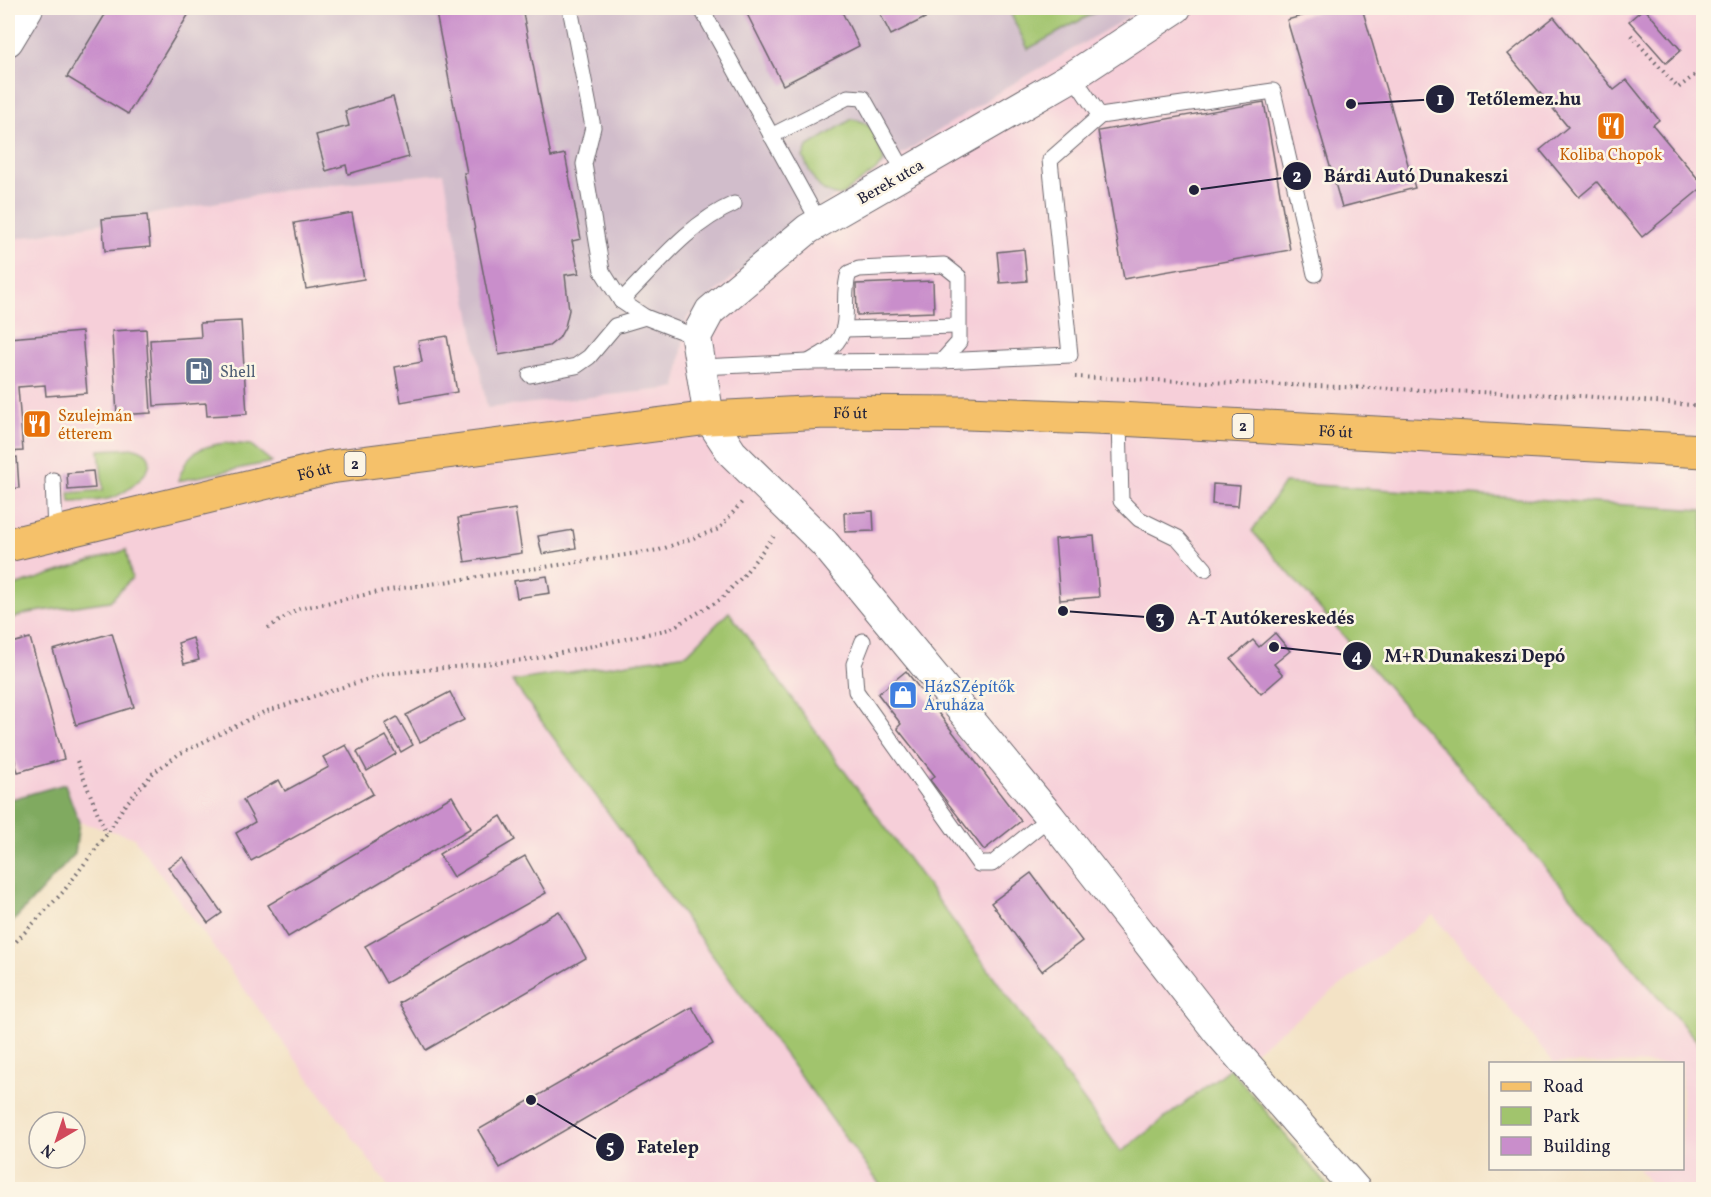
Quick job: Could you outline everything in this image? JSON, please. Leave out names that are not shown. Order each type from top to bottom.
[{"type":"main road","name":"Fő út","points":[[8,545],[330,467],[709,418],[825,412],[967,413],[1119,419],[1704,452]]},
{"type":"street","points":[[8,41],[28,8]]},
{"type":"street","name":"Berek utca","points":[[696,337],[710,311],[808,228],[1073,76],[1176,8]]},
{"type":"street","points":[[696,337],[709,418],[732,453],[824,543],[1050,817],[1218,1032],[1356,1190]]},
{"type":"lane","points":[[570,8],[593,127],[584,164],[602,271],[621,301],[645,317],[696,337]]},
{"type":"lane","points":[[701,8],[819,222]]},
{"type":"lane","points":[[1073,76],[1100,116]]},
{"type":"lane","points":[[701,367],[808,362],[942,361],[1070,355],[1050,160],[1100,116],[1273,90],[1315,274]]},
{"type":"lane","points":[[771,136],[848,97],[863,98],[905,173]]},
{"type":"lane","points":[[621,301],[682,240],[717,211],[734,204]]},
{"type":"lane","points":[[808,362],[834,346],[845,329],[846,282],[849,273],[859,269],[944,265],[958,277],[959,342],[942,361]]},
{"type":"lane","points":[[530,375],[576,366],[589,357],[615,326],[645,317]]},
{"type":"lane","points":[[845,329],[957,326]]},
{"type":"lane","points":[[1119,419],[1121,501],[1139,519],[1178,538],[1205,569]]},
{"type":"lane","points":[[53,480],[55,532]]},
{"type":"lane","points":[[863,641],[854,664],[856,691],[979,864],[992,864],[1050,817]]},
{"type":"path","points":[[1631,35],[1678,88],[1704,68]]},
{"type":"path","points":[[1070,377],[1582,396],[1704,406]]},
{"type":"path","points":[[268,628],[298,609],[383,591],[658,550],[720,529],[759,481]]},
{"type":"path","points":[[8,950],[63,892],[107,834],[124,806],[153,773],[179,754],[264,712],[384,674],[533,659],[670,629],[720,600],[743,576],[793,511]]},
{"type":"path","points":[[77,761],[107,834]]},
{"type":"shaded area","points":[[8,8],[1144,8],[1004,89],[794,223],[687,318],[676,388],[487,408],[444,173],[297,188],[8,240]]},
{"type":"shaded area","points":[[1144,8],[1703,8],[1703,510],[1284,483],[1252,530],[1703,1048],[1703,1189],[1655,1189],[1639,1170],[1684,1170],[1684,1062],[1553,1062],[1433,915],[1121,1153],[730,612],[688,654],[513,681],[883,1189],[390,1189],[133,837],[79,822],[65,784],[8,800],[8,240],[297,188],[445,173],[487,408],[676,388],[687,318],[794,223],[1004,89]]},
{"type":"green space","points":[[1008,8],[1103,8],[1028,49]]},
{"type":"green space","points":[[852,119],[871,128],[884,161],[875,171],[840,196],[820,187],[803,157],[807,147]]},
{"type":"green space","points":[[225,443],[251,445],[272,462],[178,481],[185,464],[194,453],[200,449]]},
{"type":"green space","points":[[135,448],[145,453],[150,459],[149,467],[137,482],[112,498],[70,502],[69,493],[103,490],[99,450]]},
{"type":"green space","points":[[1284,483],[1703,510],[1703,1048],[1252,531]]},
{"type":"green space","points":[[126,550],[132,578],[110,601],[28,613],[8,620],[8,588]]},
{"type":"green space","points":[[729,612],[1121,1152],[1230,1068],[1330,1189],[883,1189],[512,681],[687,654]]},
{"type":"green space","points":[[65,784],[79,822],[75,854],[8,927],[8,800]]},
{"type":"building","points":[[109,8],[182,8],[190,12],[128,114],[67,77]]},
{"type":"building","points":[[435,8],[522,8],[551,157],[565,154],[581,239],[572,241],[579,273],[565,275],[569,310],[565,327],[559,338],[549,346],[499,355]]},
{"type":"building","points":[[750,8],[840,8],[859,46],[783,85],[745,10]]},
{"type":"building","points":[[877,8],[945,8],[891,35]]},
{"type":"building","points":[[1330,8],[1362,8],[1415,188],[1342,207],[1287,20]]},
{"type":"building","points":[[1644,8],[1681,50],[1666,63],[1629,21]]},
{"type":"building","name":"Koliba Chopok","points":[[1554,17],[1614,90],[1627,80],[1659,120],[1653,125],[1704,186],[1642,237],[1597,182],[1579,197],[1540,150],[1568,127],[1508,54]]},
{"type":"building","points":[[393,97],[409,157],[348,174],[346,165],[326,171],[316,135],[349,126],[345,111]]},
{"type":"building","points":[[1264,102],[1290,250],[1124,279],[1098,131]]},
{"type":"building","points":[[352,213],[364,279],[306,289],[294,223]]},
{"type":"building","points":[[147,215],[150,247],[105,251],[102,219]]},
{"type":"building","points":[[1024,249],[1027,281],[1000,283],[997,252]]},
{"type":"building","points":[[933,281],[934,312],[857,315],[856,284]]},
{"type":"building","points":[[241,321],[247,414],[207,416],[206,403],[154,406],[150,340],[201,337],[200,323]]},
{"type":"building","points":[[146,329],[151,413],[117,415],[112,331]]},
{"type":"building","points":[[82,332],[87,393],[46,396],[45,385],[18,387],[23,451],[8,452],[8,338]]},
{"type":"building","points":[[447,336],[457,392],[401,402],[395,367],[422,362],[418,341]]},
{"type":"building","points":[[17,457],[19,488],[8,489],[8,458]]},
{"type":"building","points":[[93,471],[95,488],[68,490],[67,473]]},
{"type":"building","points":[[1213,484],[1240,486],[1238,506],[1212,504]]},
{"type":"building","points":[[515,509],[522,553],[465,562],[458,518]]},
{"type":"building","points":[[873,511],[874,531],[845,532],[844,513]]},
{"type":"building","points":[[573,530],[576,548],[542,554],[538,536]]},
{"type":"building","points":[[1094,536],[1099,597],[1060,600],[1055,539]]},
{"type":"building","points":[[547,576],[550,593],[517,598],[514,581]]},
{"type":"building","points":[[112,633],[134,707],[76,725],[53,650]]},
{"type":"building","points":[[1275,633],[1290,651],[1274,664],[1283,675],[1261,694],[1231,659],[1253,640],[1259,647]]},
{"type":"building","points":[[30,638],[64,759],[18,772],[8,734],[8,644]]},
{"type":"building","points":[[193,638],[199,660],[184,664],[178,643]]},
{"type":"building","points":[[906,671],[1021,821],[984,850],[930,780],[935,776],[897,728],[901,724],[878,694]]},
{"type":"building","points":[[450,692],[464,720],[420,742],[406,715]]},
{"type":"building","points":[[397,717],[413,745],[401,752],[385,724]]},
{"type":"building","points":[[386,736],[396,754],[367,771],[357,752]]},
{"type":"building","points":[[346,745],[373,794],[251,861],[236,833],[255,822],[243,800],[279,780],[285,791],[329,767],[323,757]]},
{"type":"building","points":[[452,796],[471,828],[288,937],[268,905]]},
{"type":"building","points":[[501,816],[515,840],[453,877],[439,854]]},
{"type":"building","points":[[525,856],[546,893],[386,983],[365,946]]},
{"type":"building","points":[[183,857],[222,913],[208,923],[168,867]]},
{"type":"building","points":[[1031,873],[1082,941],[1042,971],[991,903]]},
{"type":"building","points":[[559,911],[586,958],[426,1050],[399,1003]]},
{"type":"building","points":[[692,1007],[713,1044],[500,1168],[478,1130]]},
{"type":"place","name":"Tetőlemez.hu","points":[[1351,104]]},
{"type":"place","name":"Koliba Chopok","points":[[1611,126]]},
{"type":"place","name":"Bárdi Autó Dunakeszi","points":[[1194,190]]},
{"type":"place","name":"Shell","points":[[199,371]]},
{"type":"place","name":"Szulejmán étterem","points":[[37,424]]},
{"type":"place","name":"A-T Autókereskedés","points":[[1063,611]]},
{"type":"place","name":"M+R Dunakeszi Depó","points":[[1274,647]]},
{"type":"place","name":"HázSZépítők Áruháza","points":[[903,695]]},
{"type":"place","name":"Fatelep","points":[[531,1100]]}]
